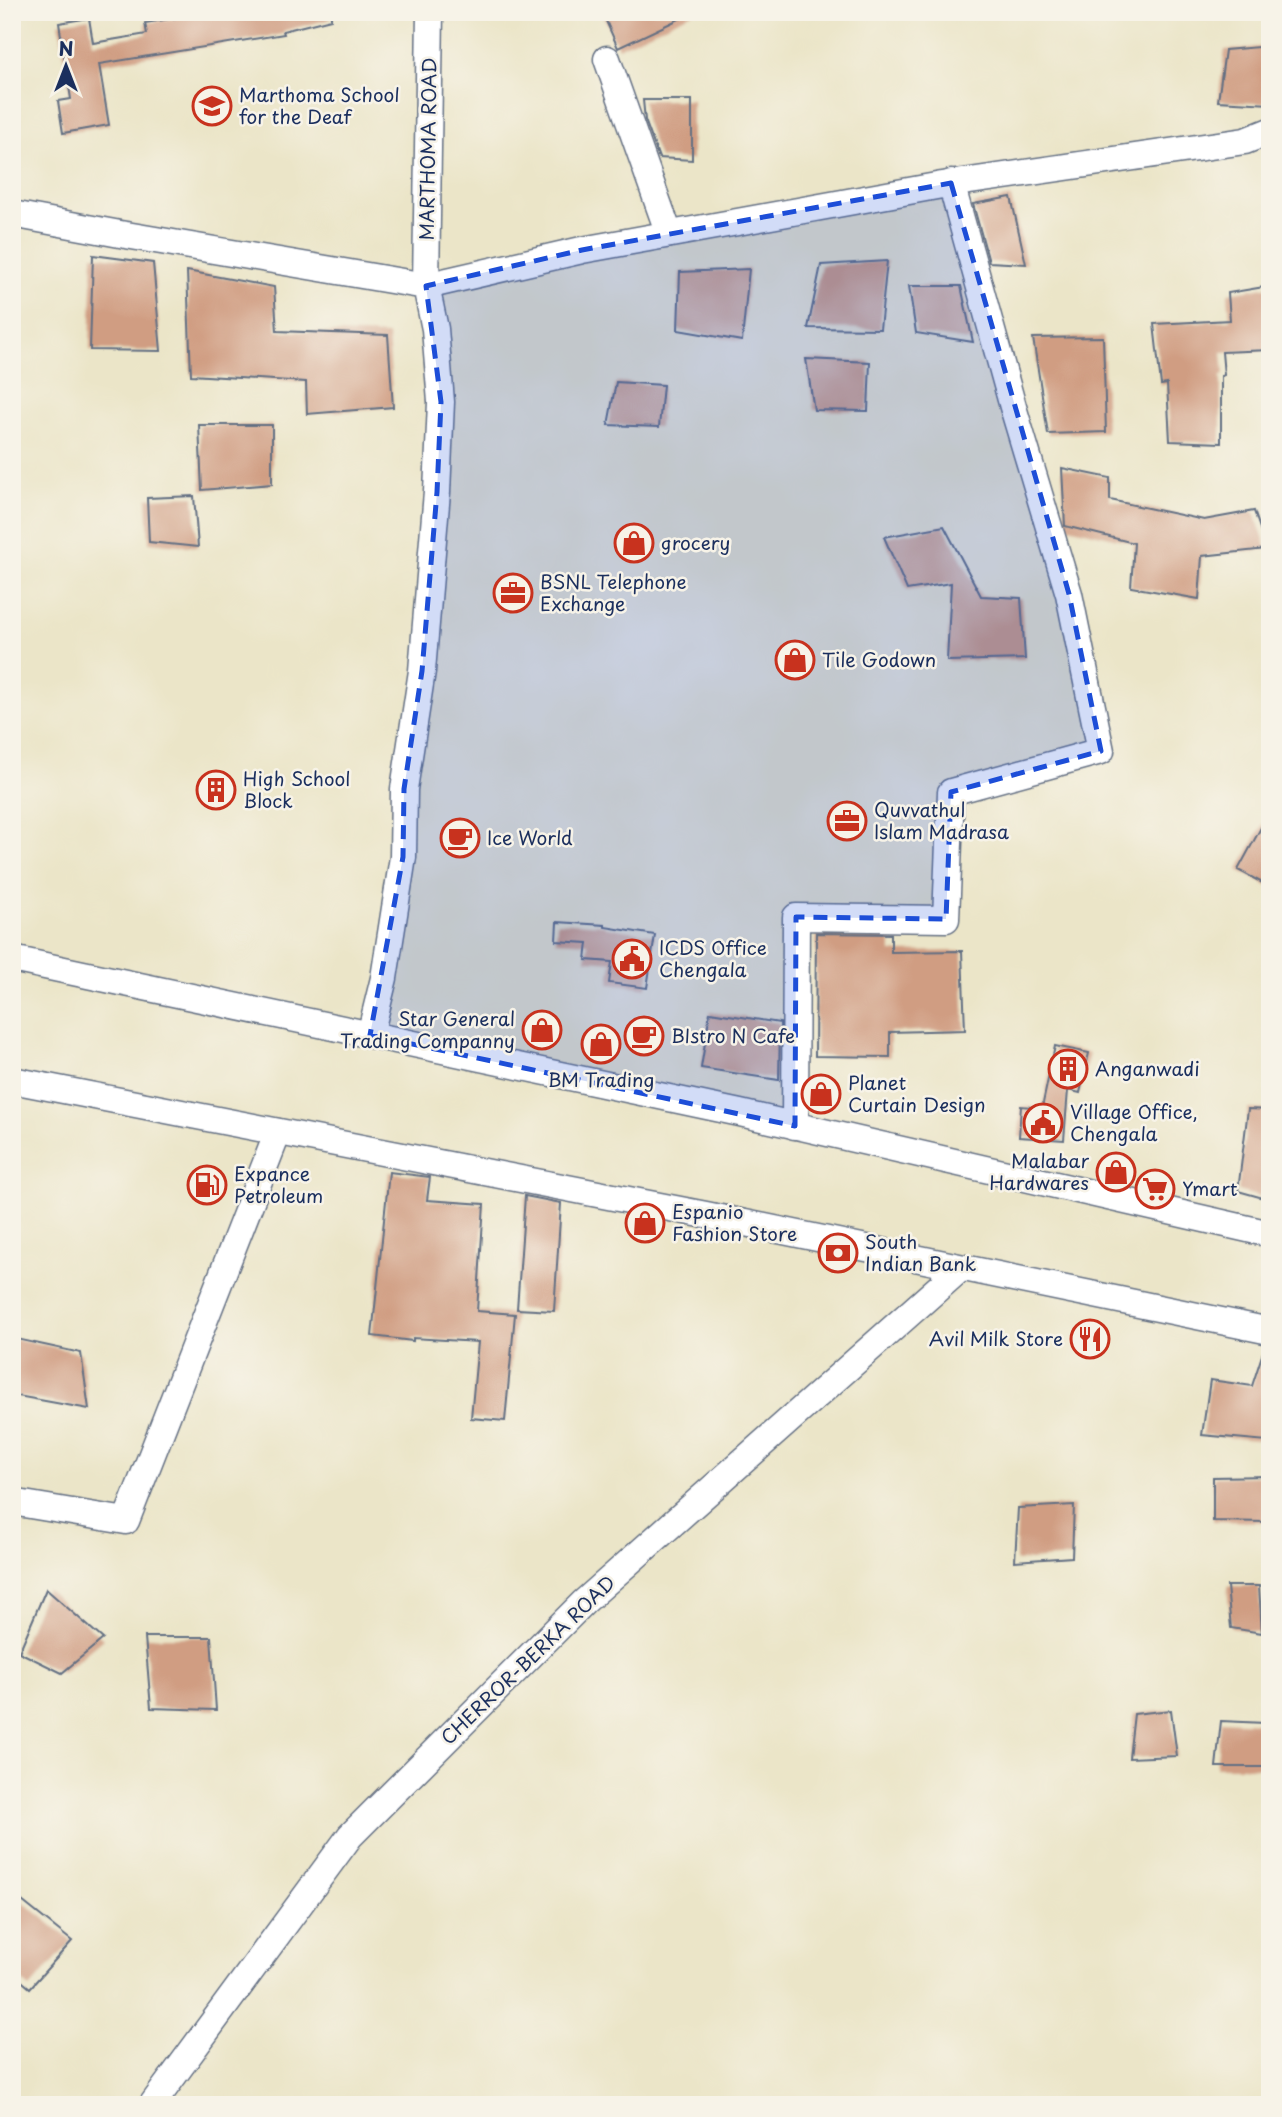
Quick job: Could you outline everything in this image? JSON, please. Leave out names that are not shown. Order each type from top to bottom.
[{"type":"street","name":"MARTHOMA ROAD","points":[[370,1035],[384,978],[403,857],[404,789],[422,671],[437,492],[441,402],[435,329],[426,286],[430,12]]},
{"type":"street","points":[[607,59],[669,234]]},
{"type":"street","points":[[12,214],[160,242],[426,286],[582,250],[669,234],[951,183],[1245,141],[1270,131]]},
{"type":"street","points":[[795,1126],[796,917],[946,919],[951,792],[1101,751],[1069,594],[1013,407],[951,183]]},
{"type":"street","points":[[12,959],[795,1126],[1270,1234]]},
{"type":"street","points":[[12,1080],[706,1215],[1270,1331]]},
{"type":"street","points":[[12,1502],[126,1521],[278,1132]]},
{"type":"street","name":"CHERROR-BERKA ROAD","points":[[152,2105],[350,1836],[584,1602],[961,1268]]},
{"type":"highlighted area","points":[[951,183],[1069,594],[1101,751],[951,792],[946,919],[796,917],[795,1126],[370,1035],[403,857],[404,789],[422,671],[437,492],[441,402],[426,286],[582,250]]},
{"type":"building","points":[[213,12],[331,12],[331,19],[283,31],[284,34],[99,64],[109,125],[63,133],[58,101],[71,99],[59,23],[89,18],[93,43],[147,34],[145,23]]},
{"type":"building","points":[[602,12],[694,12],[618,48]]},
{"type":"building","points":[[1270,46],[1270,104],[1218,101],[1225,50]]},
{"type":"building","points":[[643,100],[692,100],[692,160],[659,158],[645,120]]},
{"type":"building","points":[[1011,197],[1026,264],[989,262],[973,204]]},
{"type":"building","points":[[93,255],[153,263],[161,351],[90,350]]},
{"type":"building","points":[[887,261],[880,329],[808,328],[821,265]]},
{"type":"building","points":[[749,269],[742,341],[678,330],[680,272]]},
{"type":"building","points":[[187,271],[274,287],[277,331],[388,335],[393,407],[307,414],[306,382],[191,375]]},
{"type":"building","points":[[909,286],[961,286],[973,342],[916,333]]},
{"type":"building","points":[[1270,286],[1270,350],[1222,352],[1224,375],[1221,376],[1221,443],[1170,441],[1167,384],[1161,385],[1154,324],[1230,320],[1228,293]]},
{"type":"building","points":[[1103,337],[1106,432],[1048,434],[1033,338]]},
{"type":"building","points":[[806,359],[870,362],[868,411],[814,410]]},
{"type":"building","points":[[616,382],[663,385],[659,427],[608,425]]},
{"type":"building","points":[[199,425],[272,425],[272,484],[202,490]]},
{"type":"building","points":[[1062,468],[1110,478],[1110,500],[1204,520],[1254,511],[1267,549],[1202,556],[1199,599],[1131,587],[1134,543],[1065,526]]},
{"type":"building","points":[[194,496],[198,547],[149,542],[147,498]]},
{"type":"building","points":[[944,526],[981,596],[1021,598],[1025,659],[947,661],[951,583],[907,590],[884,537]]},
{"type":"building","points":[[1270,811],[1270,887],[1238,870]]},
{"type":"building","points":[[557,922],[605,925],[655,935],[647,988],[609,983],[612,962],[586,960],[588,943],[556,941]]},
{"type":"building","points":[[816,933],[891,934],[891,952],[962,951],[965,1030],[890,1032],[890,1057],[815,1056]]},
{"type":"building","points":[[710,1012],[780,1023],[779,1080],[701,1068]]},
{"type":"building","points":[[1055,1046],[1089,1053],[1080,1093],[1068,1090],[1064,1140],[1019,1137],[1021,1106],[1042,1108]]},
{"type":"building","points":[[1248,1109],[1270,1110],[1270,1200],[1238,1191]]},
{"type":"building","points":[[389,1172],[430,1177],[427,1200],[484,1204],[477,1311],[515,1314],[505,1421],[471,1418],[478,1342],[413,1338],[413,1341],[372,1336]]},
{"type":"building","points":[[525,1196],[561,1203],[554,1311],[517,1309]]},
{"type":"building","points":[[12,1338],[81,1353],[89,1409],[12,1395]]},
{"type":"building","points":[[1265,1346],[1270,1346],[1267,1441],[1202,1435],[1210,1380],[1252,1386]]},
{"type":"building","points":[[1268,1476],[1267,1522],[1213,1521],[1213,1477]]},
{"type":"building","points":[[1074,1505],[1072,1557],[1015,1561],[1018,1508]]},
{"type":"building","points":[[1227,1586],[1259,1586],[1262,1633],[1231,1628]]},
{"type":"building","points":[[46,1589],[103,1639],[62,1673],[19,1652]]},
{"type":"building","points":[[145,1637],[211,1637],[216,1710],[151,1708]]},
{"type":"building","points":[[1171,1710],[1177,1756],[1129,1758],[1134,1714]]},
{"type":"building","points":[[1221,1721],[1265,1723],[1268,1767],[1216,1767]]},
{"type":"building","points":[[12,1893],[72,1941],[30,1988],[12,1973]]},
{"type":"place","name":"Marthoma School for the Deaf","points":[[212,106]]},
{"type":"place","name":"grocery","points":[[634,543]]},
{"type":"place","name":"BSNL Telephone Exchange","points":[[513,593]]},
{"type":"place","name":"Tile Godown","points":[[795,660]]},
{"type":"place","name":"High School Block","points":[[216,790]]},
{"type":"place","name":"Quvvathul Islam Madrasa","points":[[847,821]]},
{"type":"place","name":"Ice World","points":[[460,838]]},
{"type":"place","name":"ICDS Office Chengala","points":[[632,959]]},
{"type":"place","name":"Star General Trading Companny","points":[[542,1030]]},
{"type":"place","name":"BIstro N Cafe","points":[[644,1036]]},
{"type":"place","name":"BM Trading","points":[[601,1044]]},
{"type":"place","name":"Anganwadi","points":[[1068,1069]]},
{"type":"place","name":"Planet Curtain Design","points":[[821,1094]]},
{"type":"place","name":"Village Office, Chengala","points":[[1043,1123]]},
{"type":"place","name":"Malabar Hardwares","points":[[1116,1172]]},
{"type":"place","name":"Expance Petroleum","points":[[207,1185]]},
{"type":"place","name":"Ymart","points":[[1155,1189]]},
{"type":"place","name":"Espanio Fashion Store","points":[[645,1223]]},
{"type":"place","name":"South Indian Bank","points":[[838,1253]]},
{"type":"place","name":"Avil Milk Store","points":[[1090,1339]]}]
